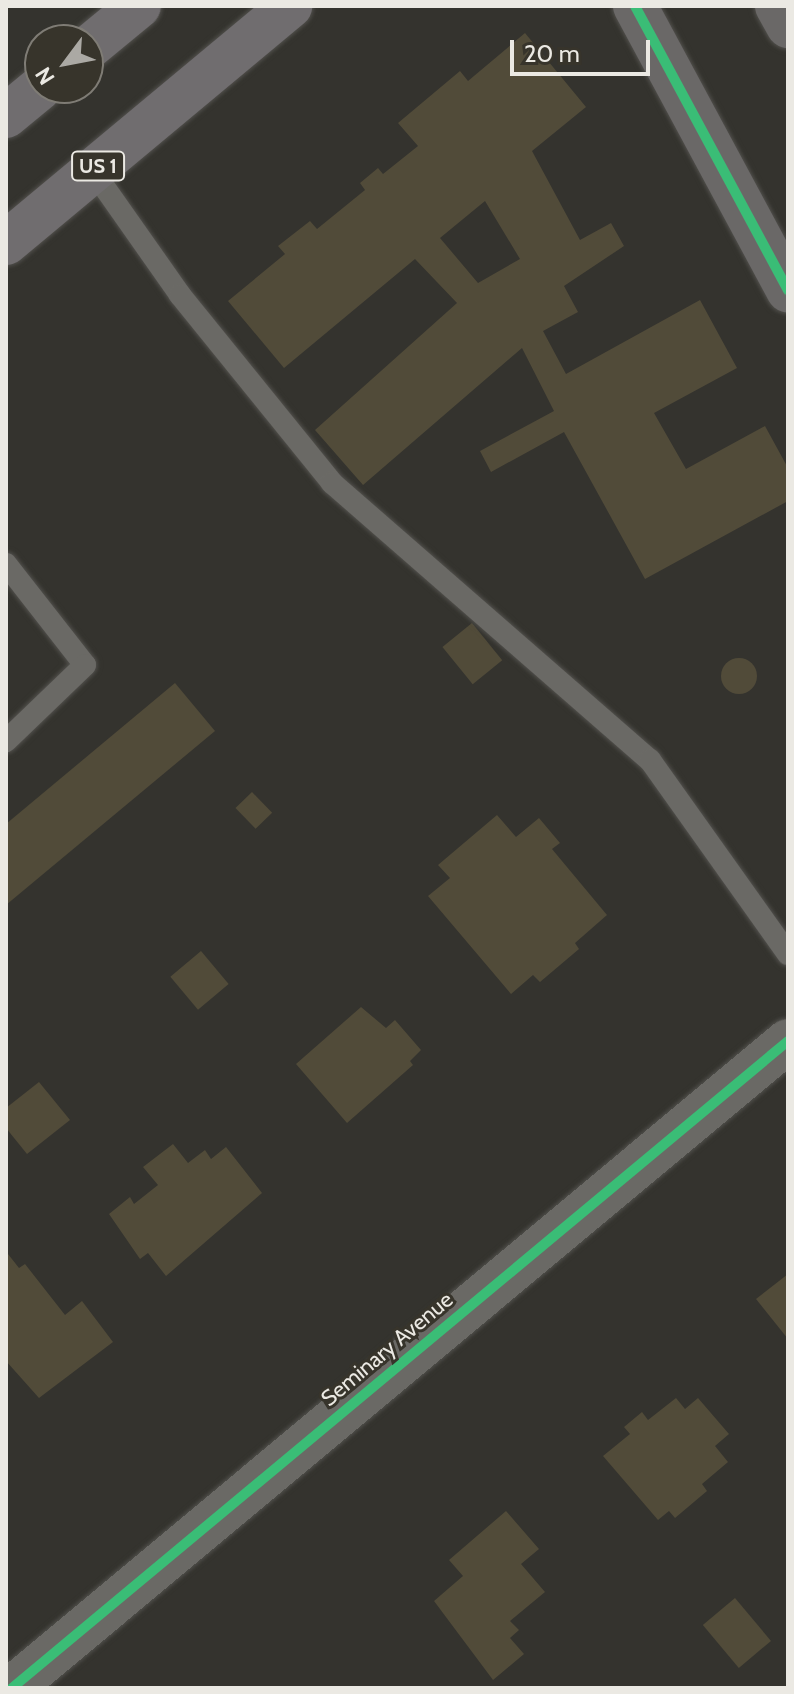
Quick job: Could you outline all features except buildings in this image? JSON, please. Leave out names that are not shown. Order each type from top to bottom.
[{"type":"main road","points":[[104,35],[139,6]]},
{"type":"main road","name":"US 1","points":[[6,243],[290,6]]},
{"type":"main road","points":[[635,6],[788,290]]},
{"type":"main road","points":[[777,6],[788,26]]},
{"type":"main road","points":[[6,116],[24,101]]},
{"type":"street","name":"Seminary Avenue","points":[[12,1688],[788,1041]]},
{"type":"lane","points":[[93,171],[180,295],[332,483],[650,760],[788,954]]},
{"type":"lane","points":[[6,564],[85,665],[6,741]]},
{"type":"cycle path","points":[[635,6],[788,290]]},
{"type":"cycle path","points":[[12,1688],[788,1041]]}]
